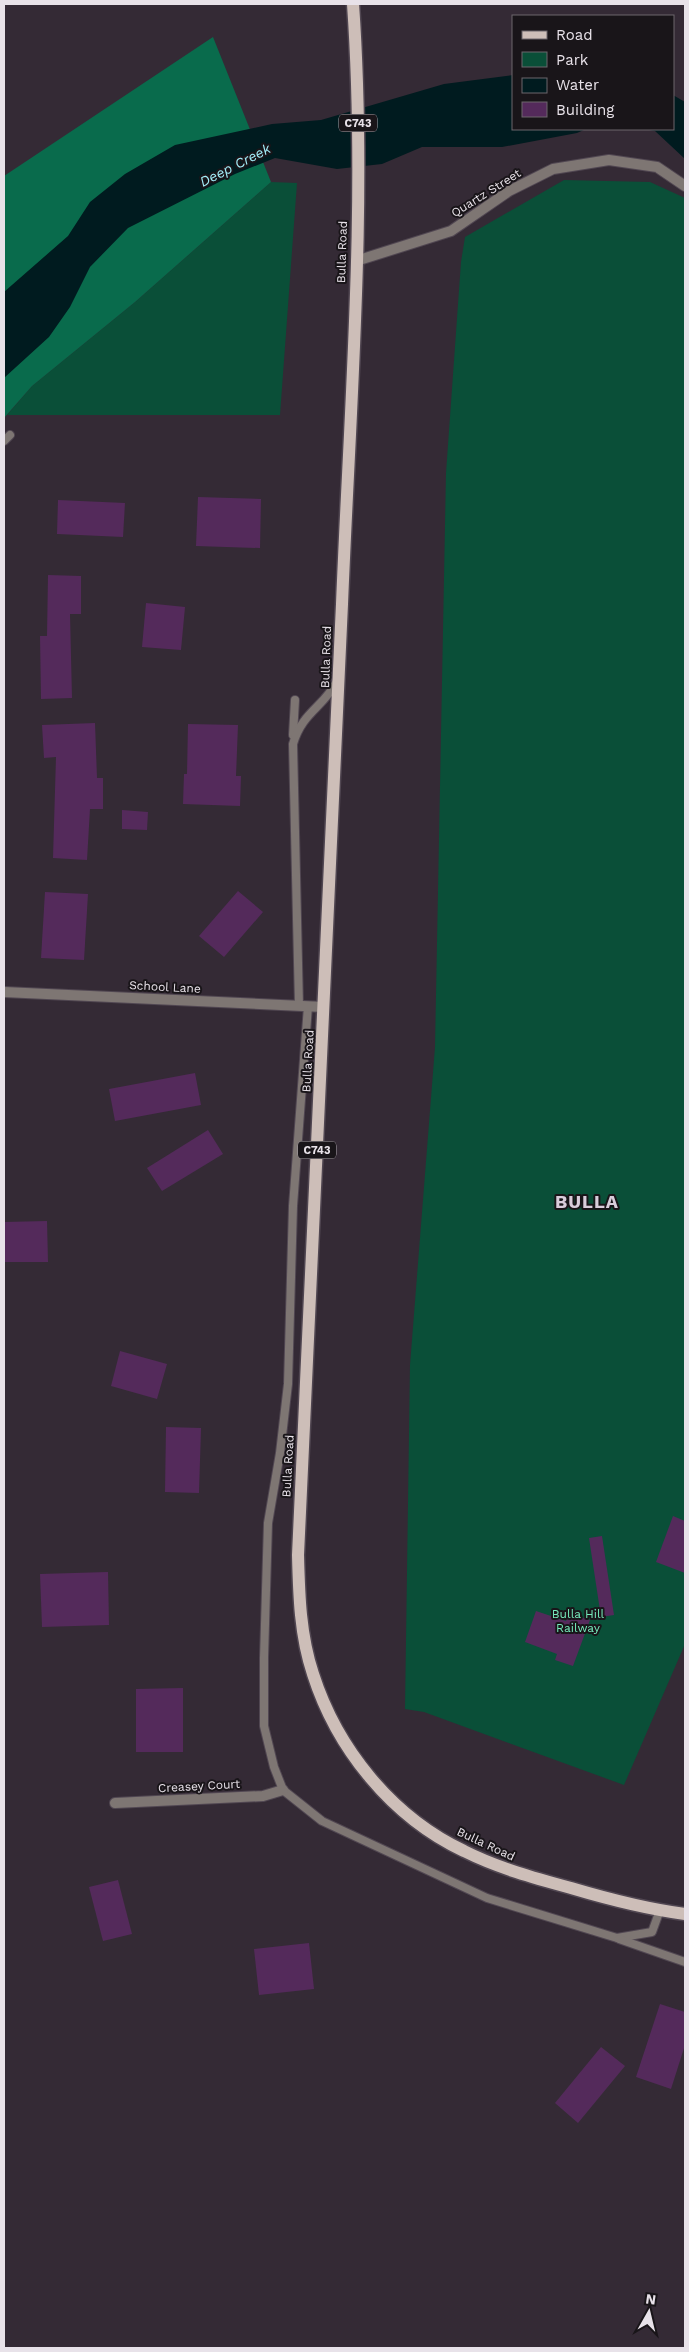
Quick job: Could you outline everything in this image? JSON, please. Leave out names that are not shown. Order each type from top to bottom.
[{"type":"main road","name":"Bulla Road","points":[[353,4],[358,66],[356,261],[298,1554],[300,1617],[312,1673],[329,1715],[353,1755],[381,1790],[417,1822],[462,1851],[515,1873],[660,1910],[685,1914]]},
{"type":"main road","name":"Bulla Road","points":[[660,1910],[685,1919]]},
{"type":"street","name":"Quartz Street","points":[[356,261],[450,231],[509,191],[553,168],[609,160],[657,167],[685,186]]},
{"type":"street","name":"School Lane","points":[[4,992],[324,1006]]},
{"type":"street","name":"Creasey Court","points":[[115,1802],[263,1796],[283,1790]]},
{"type":"lane","points":[[293,744],[304,718],[326,697],[338,679]]},
{"type":"lane","name":"Bulla Road","points":[[283,1790],[274,1767],[264,1726],[264,1658],[268,1523],[280,1453],[288,1384],[294,1206],[304,1006],[293,744],[295,700]]},
{"type":"lane","points":[[283,1790],[322,1821],[487,1898],[616,1938],[685,1962]]},
{"type":"lane","points":[[616,1938],[652,1932],[660,1910]]},
{"type":"green space","points":[[213,37],[271,182],[135,302],[32,386],[4,418],[4,176]]},
{"type":"green space","name":"Bulla Hill Railway","points":[[564,180],[650,182],[685,198],[685,1644],[624,1785],[424,1712],[405,1709],[410,1365],[435,1047],[446,473],[461,262],[465,237]]},
{"type":"green space","points":[[271,182],[297,183],[280,415],[7,415],[32,386],[135,302]]},
{"type":"water","name":"Deep Creek","points":[[512,75],[512,130],[584,130],[577,133],[502,147],[422,147],[382,164],[337,169],[275,158],[235,174],[128,228],[90,267],[70,307],[49,337],[4,378],[4,292],[68,236],[90,202],[125,174],[175,145],[272,124],[321,120],[444,84]]},
{"type":"water","points":[[674,96],[685,102],[685,159],[655,131],[650,130],[674,130]]},
{"type":"building","points":[[198,497],[261,499],[260,548],[196,546]]},
{"type":"building","points":[[58,500],[125,503],[123,537],[57,534]]},
{"type":"building","points":[[48,575],[81,576],[81,614],[70,614],[72,698],[41,699],[40,636],[47,636]]},
{"type":"building","points":[[146,603],[185,607],[181,650],[142,647]]},
{"type":"building","points":[[95,723],[97,778],[103,778],[103,809],[90,809],[87,860],[53,858],[56,757],[44,758],[42,725]]},
{"type":"building","points":[[188,724],[238,725],[236,776],[241,776],[240,806],[183,804],[184,774],[187,774]]},
{"type":"building","points":[[122,810],[148,812],[147,830],[122,829]]},
{"type":"building","points":[[238,891],[263,912],[224,957],[199,936]]},
{"type":"building","points":[[45,892],[88,894],[84,960],[41,958]]},
{"type":"building","points":[[195,1073],[201,1105],[115,1121],[109,1089]]},
{"type":"building","points":[[208,1130],[223,1154],[162,1191],[147,1168]]},
{"type":"building","points":[[47,1221],[48,1262],[4,1262],[4,1222]]},
{"type":"building","points":[[120,1351],[167,1364],[157,1399],[111,1386]]},
{"type":"building","points":[[166,1427],[201,1428],[199,1493],[165,1492]]},
{"type":"building","points":[[673,1516],[685,1521],[685,1573],[656,1562]]},
{"type":"building","points":[[602,1536],[614,1615],[601,1617],[589,1538]]},
{"type":"building","points":[[108,1572],[109,1625],[42,1627],[40,1574]]},
{"type":"building","points":[[536,1611],[566,1621],[569,1613],[590,1620],[573,1666],[555,1660],[557,1654],[525,1642]]},
{"type":"building","points":[[183,1688],[183,1752],[136,1752],[136,1689]]},
{"type":"building","points":[[118,1880],[132,1934],[103,1941],[89,1887]]},
{"type":"building","points":[[309,1943],[314,1989],[259,1995],[254,1949]]},
{"type":"building","points":[[660,2004],[685,2012],[685,2045],[671,2089],[636,2077]]},
{"type":"building","points":[[601,2047],[625,2066],[578,2123],[555,2103]]},
{"type":"district","name":"BULLA","points":[[587,1201]]}]
